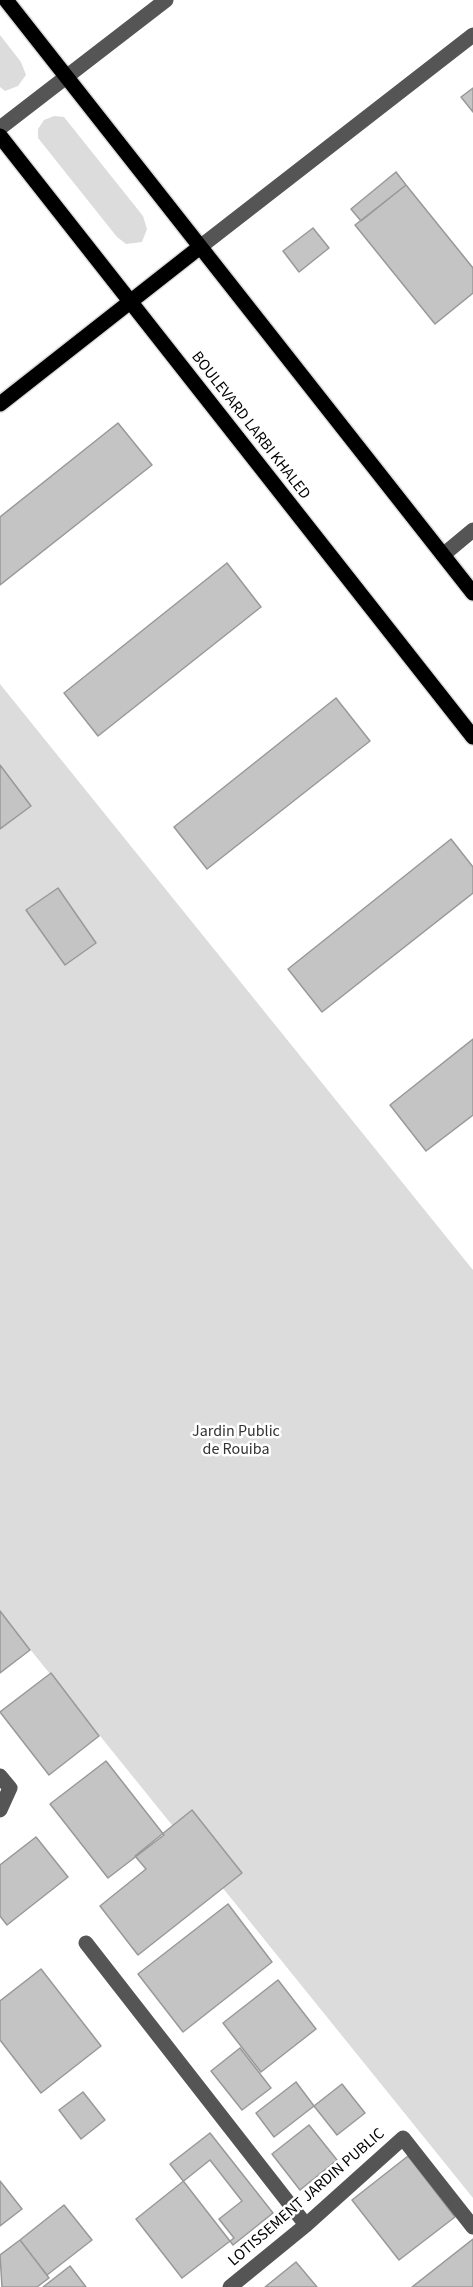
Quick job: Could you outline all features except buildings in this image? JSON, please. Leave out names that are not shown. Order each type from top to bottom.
[{"type":"main road","points":[[6,0],[473,593]]},
{"type":"main road","name":"BOULEVARD LARBI KHALED","points":[[0,136],[473,737]]},
{"type":"main road","points":[[0,404],[201,247]]},
{"type":"street","points":[[0,128],[166,0]]},
{"type":"street","points":[[201,247],[473,35]]},
{"type":"street","points":[[443,555],[473,530]]},
{"type":"street","points":[[0,1776],[10,1788],[0,1810]]},
{"type":"street","points":[[86,1943],[306,2225]]},
{"type":"street","name":"LOTISSEMENT JARDIN PUBLIC","points":[[230,2287],[306,2225],[403,2138],[473,2227]]},
{"type":"green space","points":[[0,35],[21,62],[26,75],[18,86],[5,91],[0,87]]},
{"type":"green space","points":[[54,116],[64,117],[143,216],[147,229],[142,242],[126,244],[117,237],[38,138],[38,129],[44,120]]},
{"type":"green space","name":"Jardin Public de Rouiba","points":[[0,684],[473,1270],[473,2198],[0,1612]]}]
